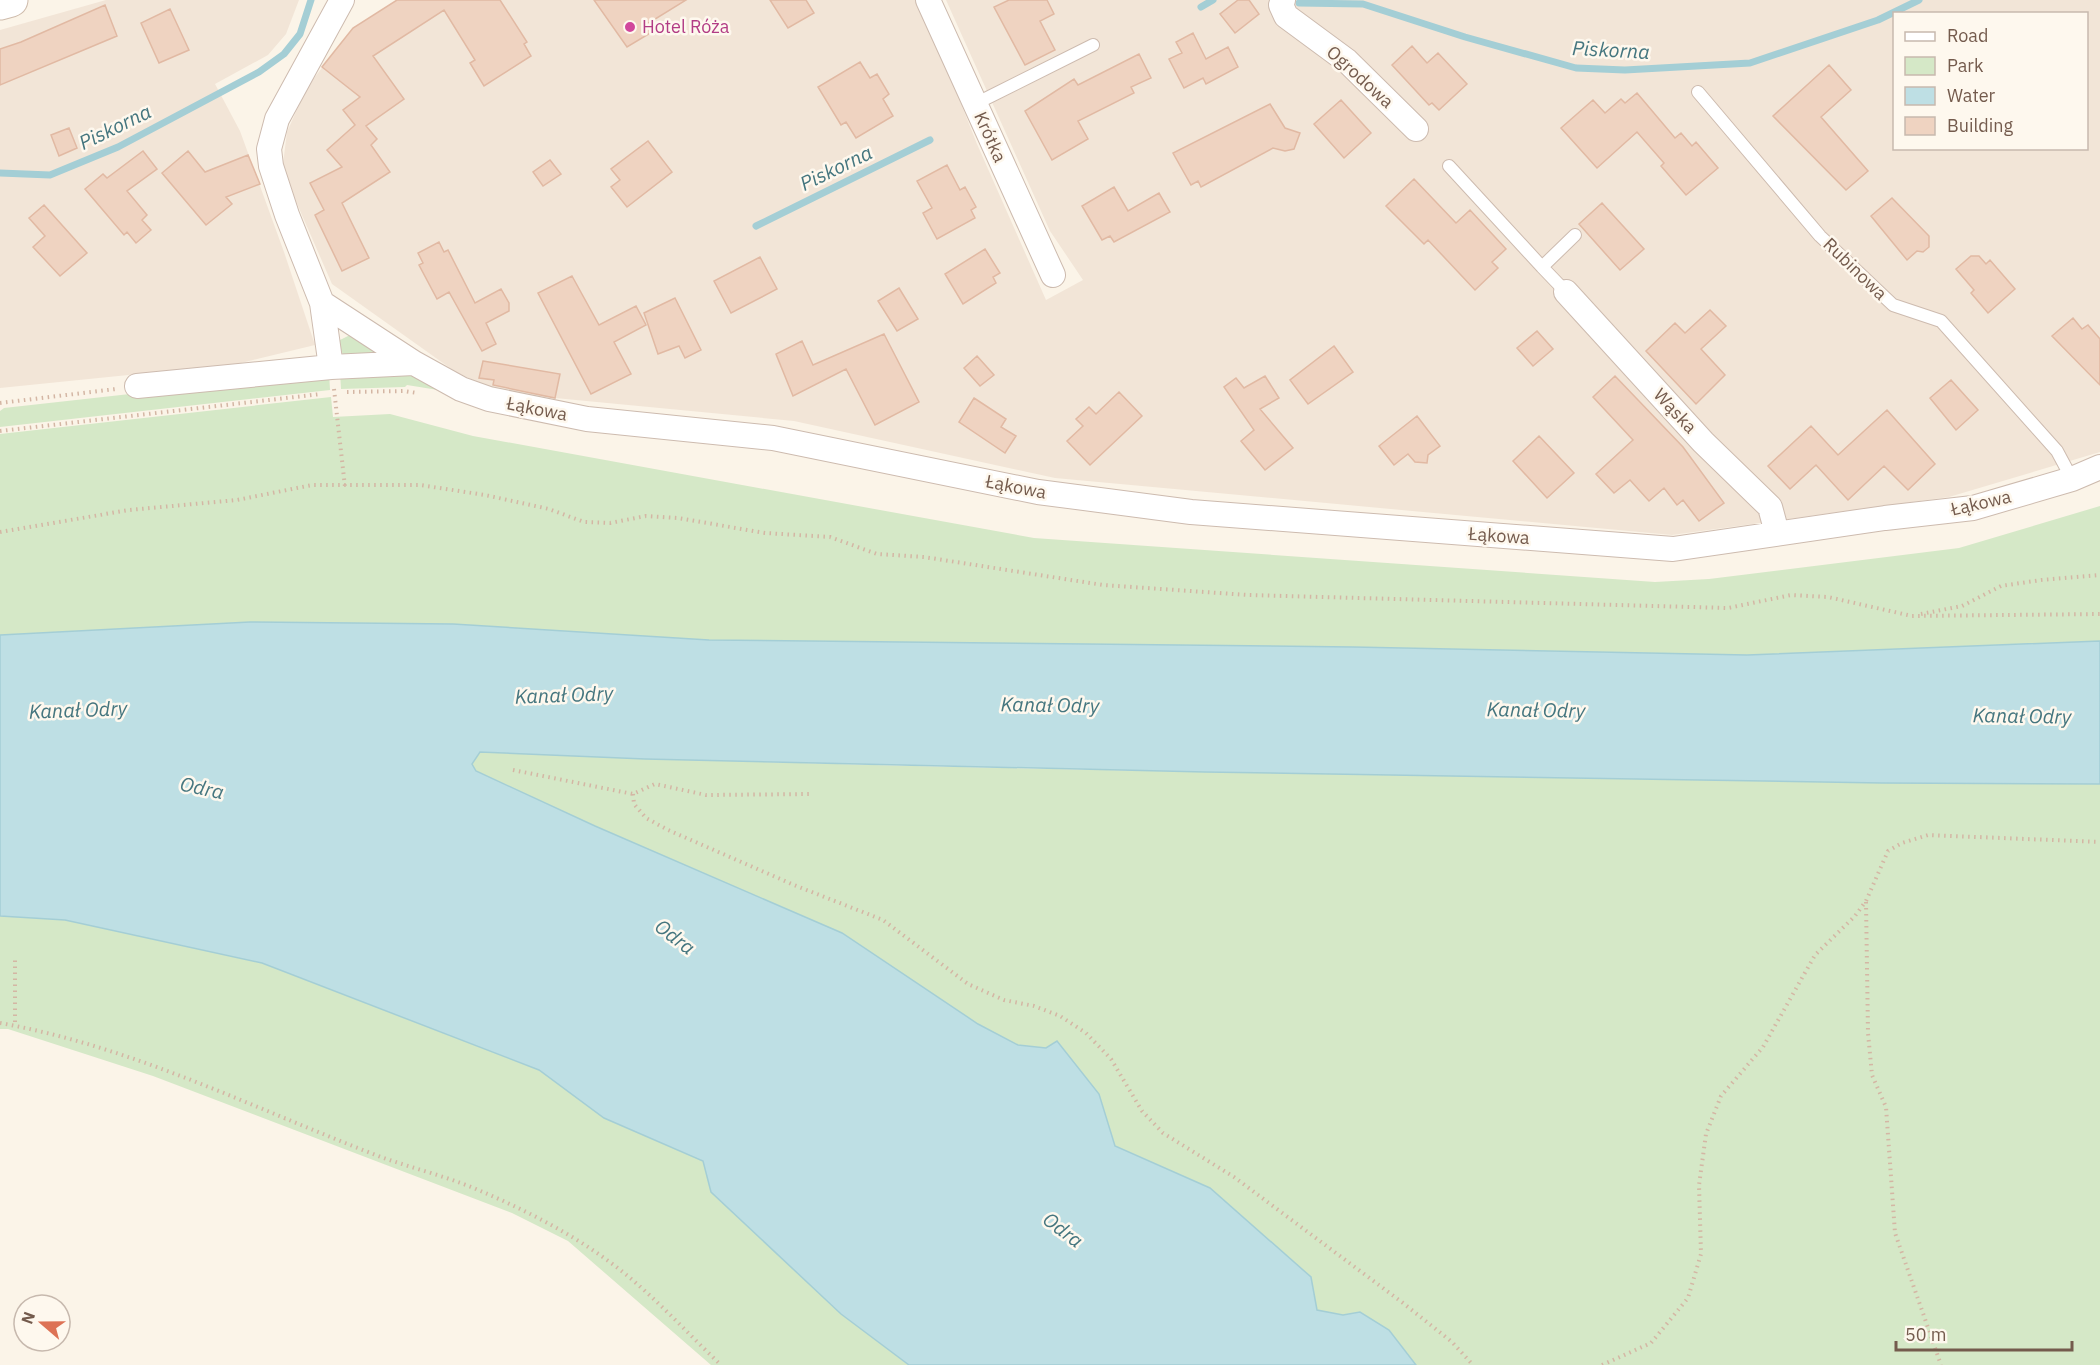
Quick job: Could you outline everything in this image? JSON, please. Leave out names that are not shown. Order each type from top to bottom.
[{"type":"main road","points":[[0,3],[11,0]]},
{"type":"street","points":[[331,367],[322,303],[287,215],[271,166],[269,149],[277,119],[342,0]]},
{"type":"street","name":"Krótka","points":[[928,0],[1053,274]]},
{"type":"street","name":"Ogrodowa","points":[[1283,0],[1281,5],[1286,16],[1347,60],[1416,129]]},
{"type":"street","name":"Wąska","points":[[1566,292],[1703,442],[1770,507],[1777,533]]},
{"type":"street","name":"Łąkowa","points":[[322,303],[414,363],[461,389],[489,399],[587,419],[773,438],[1038,492],[1191,512],[1673,549],[1973,508],[2072,479],[2100,467]]},
{"type":"street","points":[[137,386],[331,367],[414,363]]},
{"type":"lane","points":[[975,104],[1093,45]]},
{"type":"lane","name":"Rubinowa","points":[[1698,92],[1820,236],[1884,298],[1893,305],[1941,321],[2057,451],[2072,479]]},
{"type":"lane","points":[[1449,166],[1566,292]]},
{"type":"lane","points":[[1542,267],[1575,235]]},
{"type":"path","points":[[1,404],[137,386]]},
{"type":"path","points":[[334,393],[345,487]]},
{"type":"path","points":[[0,532],[129,510],[237,500],[312,485],[443,487],[549,509],[584,522],[610,523],[646,516],[678,518],[765,533],[830,537],[877,555],[924,558],[1103,585],[1248,595],[1706,608],[1728,608],[1791,595],[1828,597],[1912,616],[2100,614]]},
{"type":"path","points":[[1912,616],[1962,606],[2001,586],[2100,575]]},
{"type":"path","points":[[513,770],[633,794],[655,784],[706,795],[813,794]]},
{"type":"path","points":[[633,794],[634,804],[646,818],[668,830],[794,885],[883,920],[968,984],[1004,1000],[1034,1006],[1060,1016],[1086,1033],[1111,1059],[1142,1111],[1163,1133],[1234,1177],[1403,1303],[1452,1342],[1473,1365]]},
{"type":"path","points":[[1602,1365],[1651,1343],[1688,1298],[1701,1254],[1699,1185],[1706,1134],[1721,1096],[1763,1047],[1815,955],[1855,916],[1866,901],[1888,851],[1902,843],[1928,836],[2100,842]]},
{"type":"path","points":[[1866,901],[1868,1033],[1872,1075],[1886,1107],[1895,1233],[1941,1365]]},
{"type":"path","points":[[15,957],[15,1022]]},
{"type":"path","points":[[0,1023],[37,1030],[128,1055],[381,1156],[474,1188],[532,1216],[607,1260],[721,1365]]},
{"type":"shaded area","points":[[106,0],[299,0],[286,34],[268,55],[215,84],[240,131],[315,345],[237,364],[0,388],[0,30]]},
{"type":"shaded area","points":[[398,0],[920,0],[977,144],[1046,300],[1083,280],[1050,231],[946,0],[2100,0],[2100,452],[1949,497],[1672,535],[1055,478],[794,421],[504,393],[457,373],[332,284],[288,183],[283,164],[287,132],[307,87],[353,28]]},
{"type":"green space","points":[[350,335],[395,359],[343,355],[338,341]]},
{"type":"green space","points":[[329,372],[330,390],[0,427],[0,411],[4,408]]},
{"type":"green space","points":[[340,372],[403,374],[426,382],[438,390],[407,385],[405,387],[341,389]]},
{"type":"green space","points":[[331,397],[333,417],[390,414],[473,436],[1034,538],[1655,582],[1709,579],[1959,548],[2100,506],[2100,641],[1747,655],[1353,647],[709,640],[453,624],[250,622],[0,635],[0,434]]},
{"type":"green space","points":[[480,752],[749,762],[1017,768],[2100,784],[2100,1365],[1416,1365],[1389,1330],[1360,1313],[1343,1315],[1317,1310],[1311,1277],[1210,1188],[1115,1146],[1099,1094],[1046,1048],[1018,1045],[978,1024],[842,933],[595,826],[476,771],[472,764]]},
{"type":"green space","points":[[0,916],[65,920],[262,963],[539,1070],[604,1118],[703,1161],[711,1192],[841,1314],[909,1365],[711,1365],[568,1241],[512,1213],[153,1076],[8,1029],[0,1029]]},
{"type":"water","points":[[250,622],[453,624],[709,640],[1353,647],[1747,655],[2100,641],[2100,784],[1882,783],[1205,772],[645,759],[480,752],[472,764],[476,771],[595,826],[842,933],[978,1024],[1018,1045],[1046,1048],[1057,1041],[1099,1094],[1115,1146],[1210,1188],[1311,1277],[1317,1310],[1343,1315],[1360,1312],[1389,1330],[1416,1365],[909,1365],[841,1314],[711,1192],[703,1161],[604,1118],[539,1070],[262,963],[65,920],[0,916],[0,635]]},
{"type":"building","points":[[397,0],[500,0],[527,42],[524,44],[531,56],[484,86],[470,63],[475,60],[444,10],[373,56],[404,99],[366,126],[377,139],[371,145],[390,172],[342,203],[369,258],[342,271],[315,215],[324,210],[310,183],[342,167],[327,150],[355,125],[343,110],[360,97],[322,67],[353,28]]},
{"type":"building","name":"Hotel Róża","points":[[594,0],[686,0],[647,24],[652,32],[627,47]]},
{"type":"building","points":[[770,0],[806,0],[814,13],[788,28]]},
{"type":"building","points":[[1009,0],[1047,0],[1054,14],[1040,21],[1055,50],[1025,65],[994,7]]},
{"type":"building","points":[[1238,0],[1249,0],[1259,14],[1235,33],[1220,14]]},
{"type":"building","points":[[105,5],[117,36],[0,85],[0,49]]},
{"type":"building","points":[[170,9],[189,50],[159,63],[141,23]]},
{"type":"building","points":[[1193,33],[1206,59],[1228,47],[1238,67],[1206,84],[1203,78],[1184,88],[1169,59],[1182,53],[1176,42]]},
{"type":"building","points":[[1412,46],[1427,63],[1438,53],[1467,84],[1439,110],[1432,103],[1429,105],[1392,65]]},
{"type":"building","points":[[1139,54],[1151,78],[1131,87],[1134,93],[1078,121],[1088,139],[1052,160],[1025,111],[1074,79],[1078,85]]},
{"type":"building","points":[[860,62],[870,78],[877,74],[889,94],[883,99],[893,116],[856,138],[846,122],[841,125],[818,87]]},
{"type":"building","points":[[1829,65],[1851,90],[1821,117],[1868,171],[1846,190],[1773,116]]},
{"type":"building","points":[[1637,93],[1675,138],[1681,133],[1692,146],[1696,142],[1718,168],[1686,195],[1661,166],[1664,163],[1637,132],[1597,168],[1561,128],[1593,100],[1605,113],[1621,99],[1625,103]]},
{"type":"building","points":[[1341,100],[1371,133],[1344,158],[1314,124]]},
{"type":"building","points":[[1270,104],[1285,128],[1300,133],[1294,149],[1285,151],[1273,148],[1201,187],[1198,181],[1191,185],[1173,153]]},
{"type":"building","points":[[69,128],[77,148],[59,156],[51,135]]},
{"type":"building","points":[[648,141],[672,172],[627,207],[611,187],[620,180],[611,169]]},
{"type":"building","points":[[143,151],[157,169],[127,191],[147,215],[142,220],[151,230],[136,243],[127,232],[124,235],[85,189],[103,174],[107,178]]},
{"type":"building","points":[[188,151],[205,172],[248,155],[260,184],[226,197],[232,204],[206,225],[162,173]]},
{"type":"building","points":[[550,160],[561,174],[543,186],[533,172]]},
{"type":"building","points":[[947,165],[960,190],[965,187],[976,207],[971,210],[975,218],[937,239],[923,213],[932,208],[917,181]]},
{"type":"building","points":[[1414,179],[1456,223],[1470,210],[1506,249],[1492,262],[1498,268],[1475,290],[1428,240],[1424,244],[1386,206]]},
{"type":"building","points":[[1114,187],[1128,211],[1159,193],[1170,212],[1114,242],[1110,236],[1102,240],[1082,206]]},
{"type":"building","points":[[1892,198],[1929,236],[1929,247],[1923,252],[1917,251],[1907,260],[1871,216]]},
{"type":"building","points":[[1602,203],[1644,249],[1620,270],[1579,224]]},
{"type":"building","points":[[44,205],[87,253],[60,276],[33,247],[45,236],[29,218]]},
{"type":"building","points":[[439,242],[444,252],[448,250],[475,303],[501,289],[509,303],[509,311],[486,323],[496,344],[482,351],[449,292],[437,299],[419,265],[423,263],[418,253]]},
{"type":"building","points":[[985,249],[1000,273],[993,277],[996,283],[963,304],[945,274]]},
{"type":"building","points":[[1971,256],[1979,256],[1986,264],[1990,260],[2015,289],[1988,313],[1971,293],[1974,290],[1956,269]]},
{"type":"building","points":[[760,257],[777,289],[731,313],[714,281]]},
{"type":"building","points":[[572,276],[599,325],[636,306],[646,325],[614,342],[631,374],[591,394],[538,293]]},
{"type":"building","points":[[899,288],[918,319],[897,331],[878,301]]},
{"type":"building","points":[[675,298],[701,350],[685,358],[679,346],[658,354],[644,313]]},
{"type":"building","points":[[1710,310],[1726,326],[1701,349],[1725,375],[1696,404],[1646,351],[1675,323],[1685,333]]},
{"type":"building","points":[[2073,318],[2082,329],[2088,325],[2100,339],[2100,385],[2052,336]]},
{"type":"building","points":[[1537,331],[1553,349],[1533,366],[1517,348]]},
{"type":"building","points":[[884,334],[919,402],[875,425],[846,369],[793,396],[776,354],[802,341],[813,365]]},
{"type":"building","points":[[1334,346],[1353,372],[1308,404],[1290,380]]},
{"type":"building","points":[[977,356],[994,375],[980,386],[964,368]]},
{"type":"building","points":[[483,361],[560,374],[555,398],[493,385],[494,380],[479,378]]},
{"type":"building","points":[[1265,376],[1279,398],[1260,409],[1293,448],[1265,470],[1241,441],[1254,430],[1224,387],[1236,378],[1244,388]]},
{"type":"building","points":[[1615,376],[1683,447],[1724,503],[1699,521],[1683,500],[1677,505],[1664,488],[1649,501],[1630,480],[1614,493],[1596,474],[1633,440],[1593,397]]},
{"type":"building","points":[[1951,380],[1978,410],[1956,430],[1930,398]]},
{"type":"building","points":[[1119,392],[1142,416],[1090,465],[1067,441],[1083,426],[1076,419],[1089,407],[1096,414]]},
{"type":"building","points":[[974,398],[1006,419],[1001,427],[1016,436],[1005,453],[959,422]]},
{"type":"building","points":[[1887,410],[1935,464],[1908,490],[1884,466],[1848,500],[1816,465],[1790,489],[1768,466],[1811,426],[1838,455]]},
{"type":"building","points":[[1417,416],[1440,446],[1428,455],[1427,463],[1415,462],[1408,454],[1394,465],[1379,446]]},
{"type":"building","points":[[1539,436],[1574,473],[1547,498],[1513,461]]},
{"type":"waterway","name":"Piskorna","points":[[0,173],[50,175],[118,147],[259,72],[284,54],[300,34],[311,0]]},
{"type":"waterway","name":"Piskorna","points":[[1201,7],[1213,0]]},
{"type":"waterway","name":"Piskorna","points":[[1894,12],[1919,0]]},
{"type":"waterway","name":"Piskorna","points":[[1299,3],[1363,4],[1465,37],[1576,68],[1625,70],[1750,63],[1878,20],[1893,13]]},
{"type":"waterway","name":"Piskorna","points":[[756,226],[930,140]]},
{"type":"place","name":"Hotel Róża","points":[[630,27]]},
{"type":"water label","name":"Kanał Odry","points":[[564,695]]},
{"type":"water label","name":"Kanał Odry","points":[[1050,705]]},
{"type":"water label","name":"Kanał Odry","points":[[78,710]]},
{"type":"water label","name":"Kanał Odry","points":[[1536,710]]},
{"type":"water label","name":"Kanał Odry","points":[[2022,716]]},
{"type":"water label","name":"Odra","points":[[202,788]]},
{"type":"water label","name":"Odra","points":[[675,937]]},
{"type":"water label","name":"Odra","points":[[1063,1230]]}]
